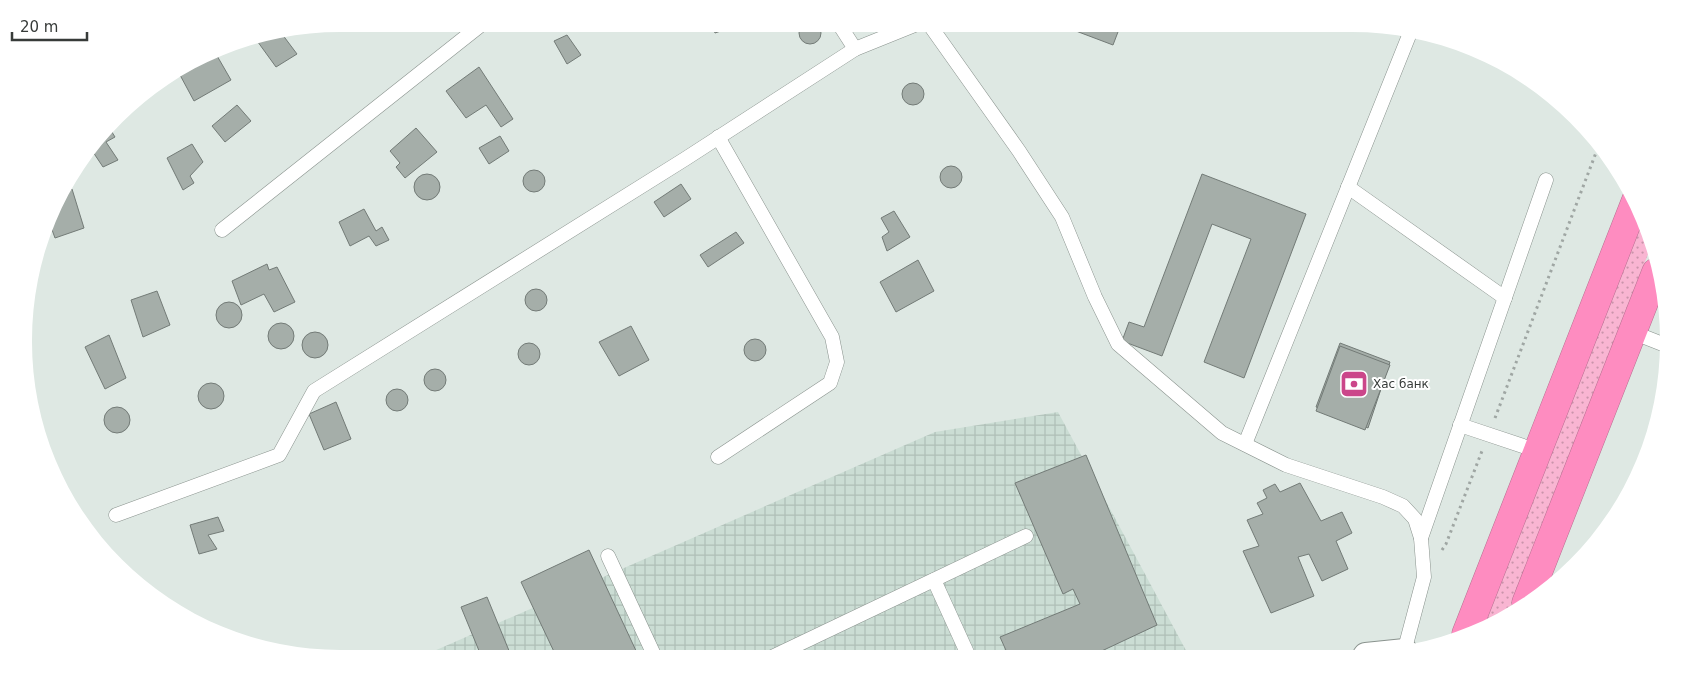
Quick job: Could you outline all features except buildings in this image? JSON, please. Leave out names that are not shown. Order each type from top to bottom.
[{"type":"highway","points":[[1469,626],[1632,211]]},
{"type":"highway","points":[[1530,593],[1654,277]]},
{"type":"lane","points":[[222,230],[472,32]]},
{"type":"lane","points":[[844,32],[855,49]]},
{"type":"lane","points":[[116,515],[279,454],[314,391],[855,49],[897,32]]},
{"type":"lane","points":[[936,32],[1019,151],[1062,217],[1095,297],[1118,344],[1222,433],[1286,466],[1383,497],[1403,506],[1414,519],[1421,538],[1424,577],[1406,645]]},
{"type":"lane","points":[[1244,444],[1408,37]]},
{"type":"lane","points":[[718,137],[832,337],[837,362],[830,383],[718,457]]},
{"type":"lane","points":[[1421,538],[1546,180]]},
{"type":"lane","points":[[1348,186],[1505,298]]},
{"type":"lane","points":[[1632,332],[1660,343]]},
{"type":"lane","points":[[1460,425],[1489,433],[1538,451]]},
{"type":"lane","points":[[787,650],[1026,536]]},
{"type":"lane","points":[[608,556],[652,650]]},
{"type":"lane","points":[[934,580],[965,650]]},
{"type":"path","points":[[1424,577],[1446,544],[1596,152]]},
{"type":"shaded area","points":[[1639,229],[1648,254],[1511,605],[1487,618]]},
{"type":"shaded area","points":[[1058,412],[1186,650],[436,650],[935,432]]},
{"type":"place","name":"Хас банк","points":[[1354,384]]}]
